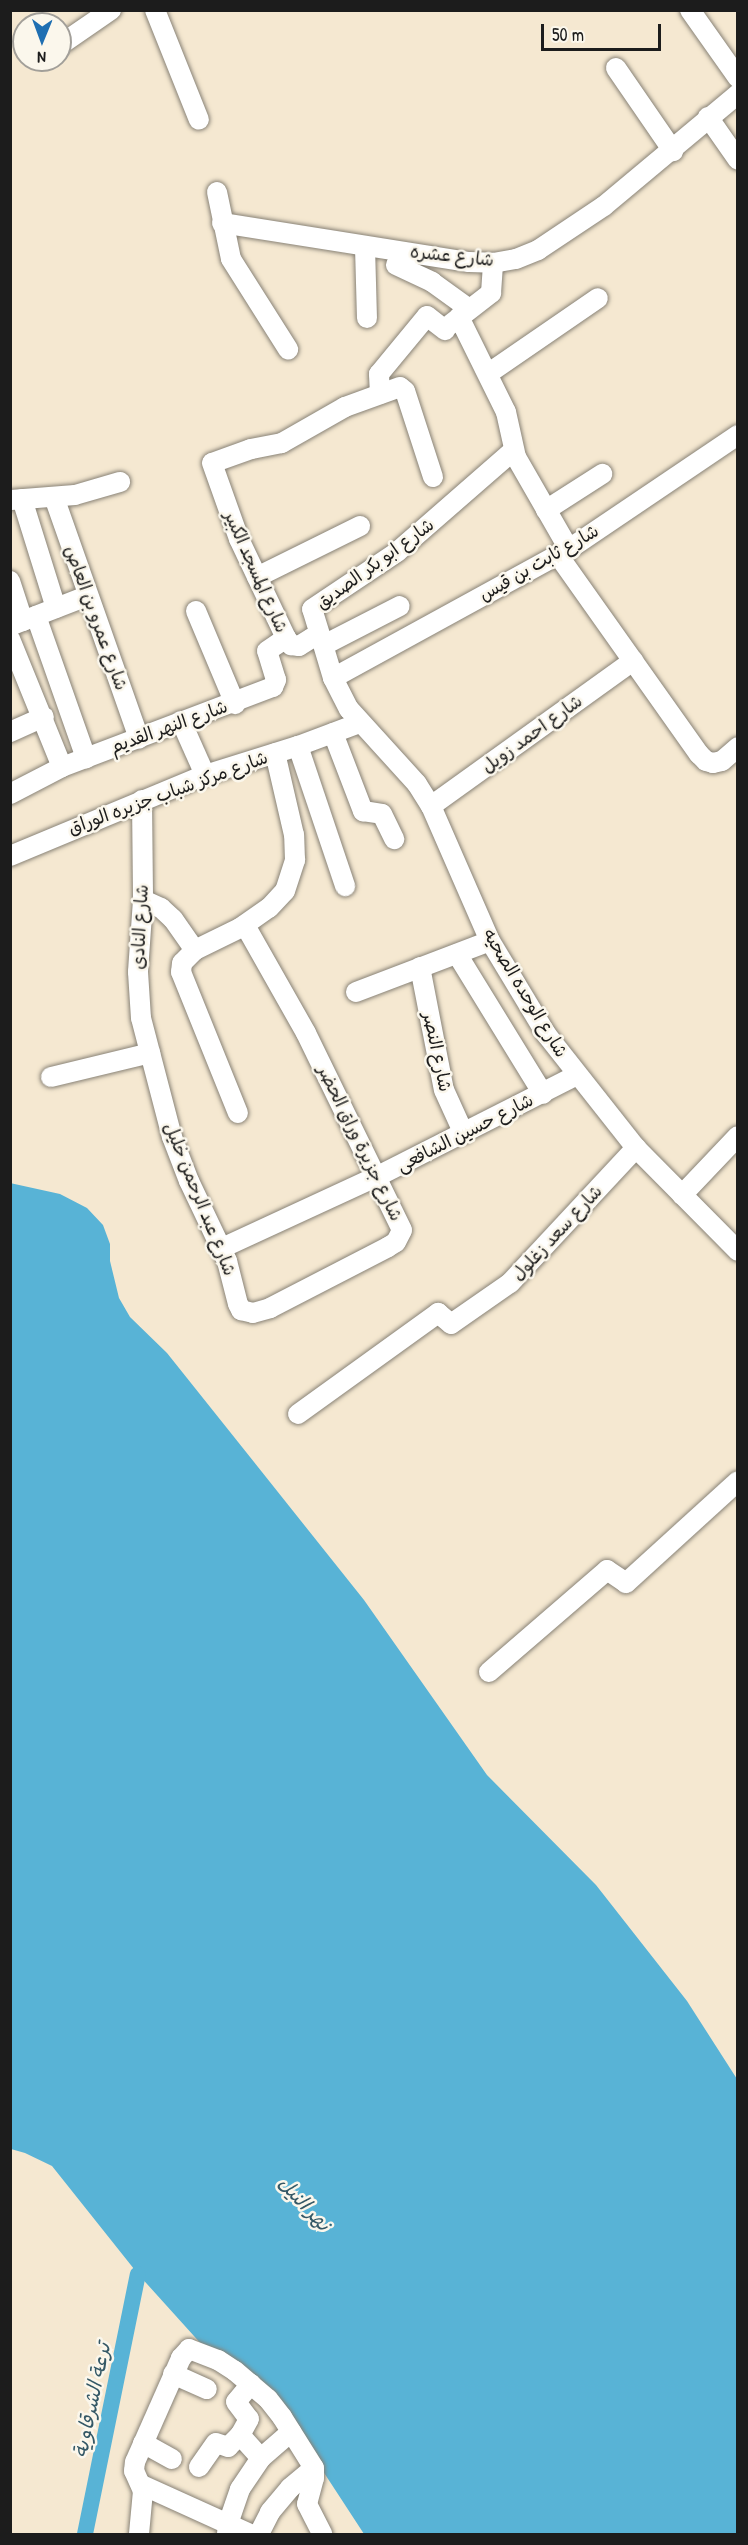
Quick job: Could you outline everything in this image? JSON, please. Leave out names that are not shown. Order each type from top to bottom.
[{"type":"street","points":[[72,37],[111,10]]},
{"type":"street","points":[[155,10],[199,120]]},
{"type":"street","points":[[690,10],[738,78]]},
{"type":"street","points":[[616,69],[673,151]]},
{"type":"street","name":"شارع عشره","points":[[222,223],[365,246],[493,263],[516,259],[538,250],[604,206],[673,151],[708,117],[738,94]]},
{"type":"street","points":[[708,117],[738,160]]},
{"type":"street","points":[[217,192],[231,259],[288,349]]},
{"type":"street","points":[[365,246],[367,318]]},
{"type":"street","points":[[452,323],[491,293],[493,263]]},
{"type":"street","points":[[396,265],[432,282],[452,323],[489,373],[506,412],[514,450],[546,510],[564,552],[633,662],[706,761],[713,763],[722,761],[738,747]]},
{"type":"street","points":[[489,373],[598,298]]},
{"type":"street","points":[[433,477],[405,391],[400,387],[380,394],[379,374],[428,316],[452,323]]},
{"type":"street","name":"شارع المسجد الكبير","points":[[322,642],[312,638],[299,646],[291,645],[286,638],[239,539],[212,463],[251,449],[282,443],[328,415],[380,394]]},
{"type":"street","name":"شارع ثابت بن قيس","points":[[333,678],[564,552],[738,435]]},
{"type":"street","name":"شارع ابو بكر الصديق","points":[[322,642],[312,609],[397,552],[514,450]]},
{"type":"street","points":[[546,510],[602,474]]},
{"type":"street","points":[[56,608],[16,500],[75,495],[120,482]]},
{"type":"street","name":"شارع عمرو بن العاص","points":[[54,497],[87,596],[140,738]]},
{"type":"street","points":[[257,577],[360,526]]},
{"type":"street","points":[[10,581],[23,621],[86,758]]},
{"type":"street","points":[[23,621],[87,596]]},
{"type":"street","points":[[333,678],[322,642],[400,606]]},
{"type":"street","points":[[196,611],[235,704]]},
{"type":"street","name":"شارع النهر القديم","points":[[10,794],[63,767],[181,721],[235,704],[273,687],[276,680],[267,651],[286,638]]},
{"type":"street","points":[[10,639],[17,674],[44,717],[63,767]]},
{"type":"street","name":"شارع احمد زويل","points":[[431,806],[633,662]]},
{"type":"street","name":"شارع الوحده الصحيه","points":[[333,678],[340,694],[360,723],[401,763],[431,806],[490,941],[546,1034],[636,1148],[738,1251]]},
{"type":"street","points":[[10,732],[44,717]]},
{"type":"street","points":[[181,721],[205,775]]},
{"type":"street","name":"شارع مركز شباب جزيره الوراق","points":[[10,856],[205,775],[298,746],[360,723]]},
{"type":"street","points":[[333,733],[363,811],[382,814],[394,839]]},
{"type":"street","points":[[298,746],[345,886]]},
{"type":"street","points":[[238,1113],[181,972],[182,963],[195,950],[245,925],[269,908],[285,891],[295,860],[294,835],[275,753]]},
{"type":"street","name":"شارع النادى","points":[[142,800],[143,900],[138,993],[150,1053]]},
{"type":"street","points":[[143,900],[161,908],[173,919],[195,950]]},
{"type":"street","name":"شارع جزيرة وراق الحضر","points":[[241,1310],[247,1313],[260,1312],[396,1242],[401,1235],[401,1223],[378,1176],[306,1033],[245,925]]},
{"type":"street","points":[[356,992],[490,941]]},
{"type":"street","points":[[457,954],[543,1094]]},
{"type":"street","name":"شارع النصر","points":[[420,968],[444,1090],[464,1134]]},
{"type":"street","points":[[51,1077],[150,1053]]},
{"type":"street","name":"شارع عبد الرحمن خليل","points":[[150,1053],[172,1137],[189,1181],[222,1248],[241,1310]]},
{"type":"street","name":"شارع حسين الشافعى","points":[[222,1248],[378,1176],[577,1076]]},
{"type":"street","points":[[682,1195],[738,1136]]},
{"type":"street","name":"شارع سعد زغلول","points":[[298,1414],[438,1313],[451,1324],[510,1283],[636,1148]]},
{"type":"street","points":[[489,1672],[607,1570],[626,1583],[738,1481]]},
{"type":"street","points":[[250,2535],[227,2529],[142,2485],[134,2471],[135,2462],[173,2374],[181,2358],[189,2349],[218,2360],[251,2384],[282,2417],[314,2468],[314,2478],[307,2504],[322,2535]]},
{"type":"street","points":[[173,2374],[207,2389]]},
{"type":"street","points":[[199,2467],[216,2443],[230,2446],[240,2435],[249,2419],[236,2402],[251,2384]]},
{"type":"street","points":[[227,2529],[240,2489],[261,2458],[291,2432]]},
{"type":"street","points":[[240,2435],[261,2458]]},
{"type":"street","points":[[143,2443],[172,2459]]},
{"type":"street","points":[[259,2535],[270,2512],[283,2496],[314,2468]]},
{"type":"street","points":[[139,2535],[142,2485]]},
{"type":"water","name":"نهر النيل","points":[[10,1183],[60,1194],[87,1208],[103,1225],[110,1244],[110,1261],[119,1298],[130,1317],[167,1353],[364,1600],[487,1775],[596,1885],[687,2001],[737,2079],[737,2534],[364,2534],[285,2413],[203,2346],[138,2274],[52,2166],[11,2149]]},
{"type":"waterway","name":"ترعة الشرقاوية","points":[[85,2534],[138,2274]]}]
